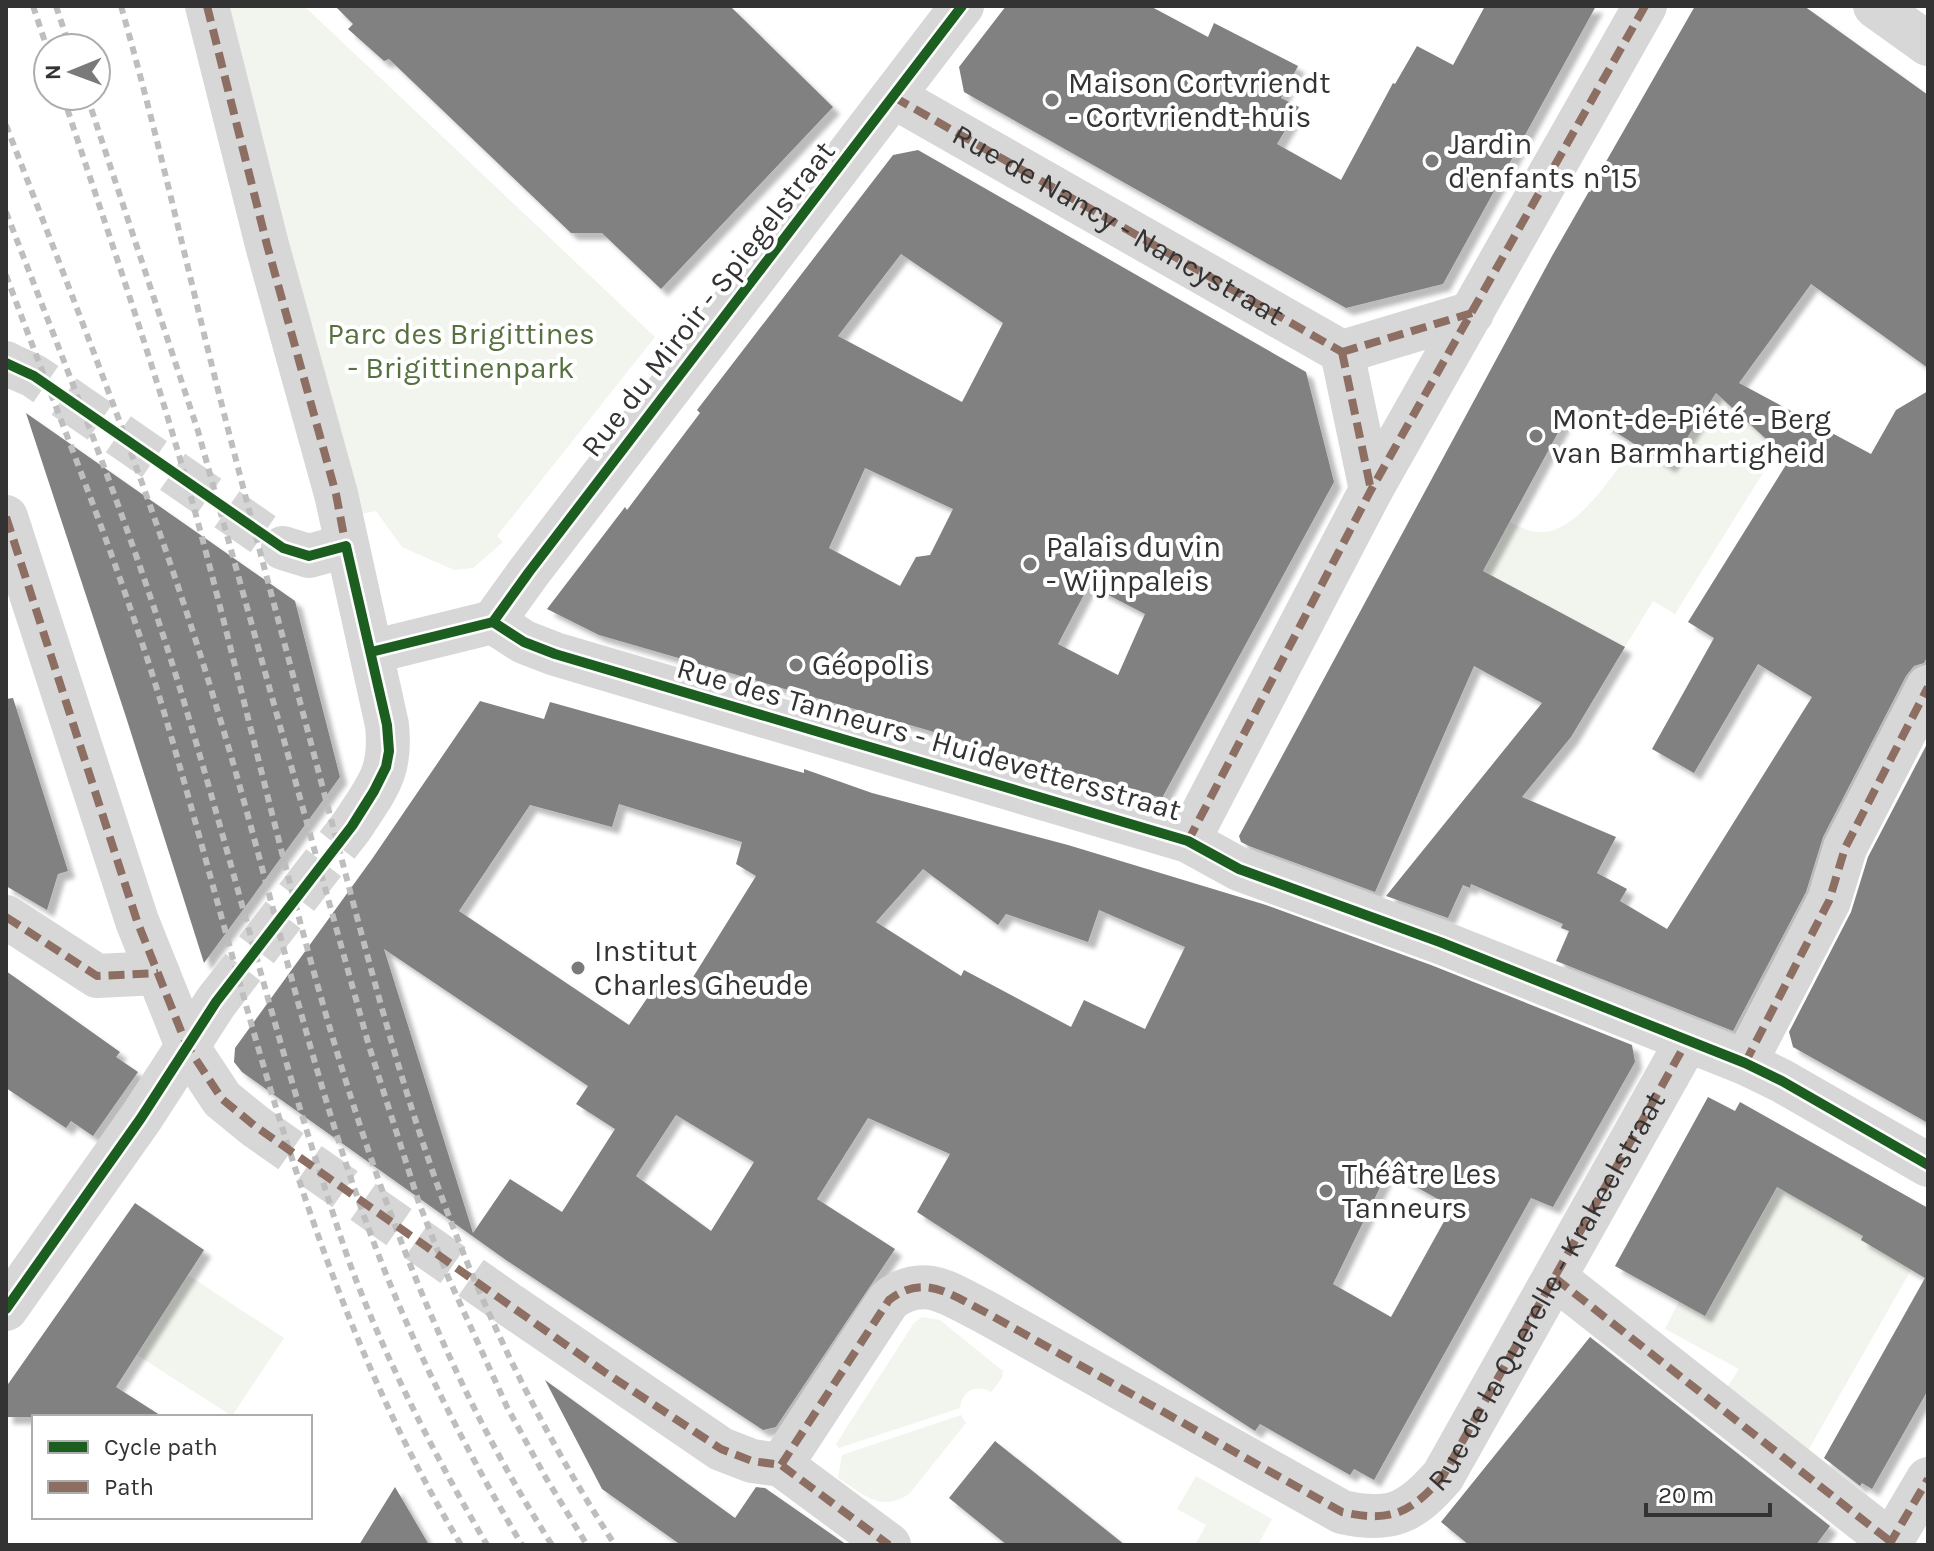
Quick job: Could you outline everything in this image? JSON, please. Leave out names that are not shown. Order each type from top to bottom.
[{"type":"street","points":[[207,6],[267,245],[336,494],[387,725],[389,751],[386,767],[352,826]]},
{"type":"street","points":[[1188,841],[1371,490],[1645,6]]},
{"type":"street","points":[[1875,6],[1928,44]]},
{"type":"street","name":"Rue du Miroir - Spiegelstraat","points":[[493,622],[894,97],[955,9]]},
{"type":"street","name":"Rue de Nancy - Nancystraat","points":[[894,97],[1342,352]]},
{"type":"street","points":[[1371,490],[1342,352],[1472,313]]},
{"type":"street","points":[[6,517],[137,921],[187,1046],[222,1099],[255,1126]]},
{"type":"street","points":[[283,548],[309,556],[346,546]]},
{"type":"street","points":[[371,652],[493,622]]},
{"type":"street","name":"Rue des Tanneurs - Huidevettersstraat","points":[[493,622],[524,642],[555,654],[1188,841],[1239,869],[1440,942],[1745,1063],[1928,1165]]},
{"type":"street","points":[[1745,1063],[1829,901],[1845,848],[1928,687]]},
{"type":"street","points":[[6,917],[97,976],[158,973]]},
{"type":"street","points":[[6,1309],[141,1118],[216,1002]]},
{"type":"street","name":"Rue de la Querelle - Krakeelstraat","points":[[781,1465],[889,1300],[900,1292],[923,1286],[945,1292],[987,1313],[1334,1508],[1370,1518],[1401,1511],[1423,1499],[1443,1476],[1687,1041]]},
{"type":"street","points":[[1555,1278],[1890,1544],[1928,1479]]},
{"type":"street","points":[[510,1305],[721,1449],[752,1461],[781,1465],[889,1545]]},
{"type":"green space","name":"Parc des Brigittines - Brigittinenpark","points":[[224,6],[304,6],[655,337],[497,536],[503,542],[473,568],[454,570],[402,547],[376,511],[361,514]]},
{"type":"green space","points":[[1716,393],[1778,449],[1675,614],[1653,601],[1625,647],[1483,571],[1510,522],[1527,530],[1546,532],[1572,520],[1596,496],[1635,444],[1669,466]]},
{"type":"green space","points":[[1777,1187],[1863,1236],[1862,1241],[1911,1270],[1805,1456],[1722,1395],[1739,1369],[1665,1329],[1679,1301],[1705,1316]]},
{"type":"green space","points":[[188,1275],[284,1338],[233,1415],[137,1355]]},
{"type":"green space","points":[[922,1317],[940,1320],[1003,1371],[1002,1378],[991,1392],[971,1390],[960,1408],[839,1448],[836,1444],[914,1323]]},
{"type":"green space","points":[[961,1415],[966,1423],[909,1494],[881,1502],[838,1478],[842,1455]]},
{"type":"green space","points":[[1196,1476],[1272,1519],[1258,1545],[1195,1545],[1206,1525],[1177,1509]]},
{"type":"building","points":[[335,6],[730,6],[833,107],[661,289],[602,233],[571,233],[389,59],[384,61],[348,29],[353,24]]},
{"type":"building","points":[[1006,6],[1150,6],[1208,37],[1214,23],[1298,66],[1281,98],[1299,107],[1277,144],[1341,180],[1393,83],[1417,46],[1453,65],[1485,6],[1596,6],[1443,284],[1346,308],[964,92],[959,67]]},
{"type":"building","points":[[1695,6],[1804,6],[1928,95],[1928,368],[1811,284],[1739,383],[1871,454],[1896,410],[1928,391],[1928,655],[1924,663],[1914,666],[1906,676],[1823,837],[1806,892],[1733,1031],[1556,961],[1569,931],[1561,928],[1563,924],[1471,884],[1470,888],[1463,885],[1448,918],[1386,896],[1542,703],[1474,666],[1375,892],[1249,846],[1241,842],[1239,836],[1552,256]],"holes":[[[1716,393],[1789,460],[1688,622],[1714,638],[1652,749],[1694,773],[1758,664],[1812,697],[1667,929],[1620,901],[1627,889],[1597,873],[1616,837],[1522,797],[1571,737],[1625,647],[1483,571],[1573,405],[1669,466]]]},
{"type":"building","points":[[918,150],[1306,372],[1334,482],[1162,798],[599,635],[547,609],[625,507],[627,510],[700,413],[697,410],[893,155]],"holes":[[[901,254],[1003,323],[962,402],[838,336]],[[865,468],[953,509],[930,555],[916,557],[900,586],[829,548]],[[1089,585],[1145,614],[1118,675],[1058,644]]]},
{"type":"building","points":[[26,413],[295,601],[340,777],[204,963],[126,717]]},
{"type":"building","points":[[13,698],[68,871],[58,874],[47,910],[6,886],[6,699]]},
{"type":"building","points":[[480,701],[544,719],[550,702],[804,773],[804,769],[872,793],[1068,845],[1266,905],[1431,965],[1632,1045],[1635,1062],[1553,1207],[1531,1198],[1374,1480],[1354,1469],[1350,1475],[1260,1424],[1255,1431],[917,1212],[950,1154],[868,1118],[817,1199],[895,1249],[776,1427],[763,1430],[506,1260],[242,1072],[234,1062],[235,1048],[372,859]],"holes":[[[619,804],[742,842],[736,864],[756,876],[685,990],[662,976],[629,1025],[459,911],[530,805],[612,827]],[[923,869],[998,925],[1006,914],[1088,942],[1099,910],[1185,947],[1145,1029],[1084,1000],[1071,1027],[964,970],[961,976],[876,922]],[[384,949],[588,1086],[576,1104],[615,1129],[562,1212],[510,1179],[473,1233]],[[676,1115],[754,1162],[711,1231],[636,1176]],[[1388,1171],[1452,1207],[1391,1317],[1333,1284]]]},
{"type":"building","points":[[1928,742],[1928,1123],[1793,1047],[1789,1032],[1851,912],[1868,857]]},
{"type":"building","points":[[6,971],[120,1052],[116,1057],[138,1072],[93,1136],[71,1121],[66,1128],[6,1088]]},
{"type":"building","points":[[1708,1097],[1735,1111],[1740,1102],[1928,1208],[1928,1390],[1872,1489],[1862,1483],[1860,1486],[1824,1458],[1925,1278],[1861,1240],[1863,1236],[1777,1187],[1705,1316],[1615,1266]]},
{"type":"building","points":[[135,1203],[204,1250],[116,1387],[160,1415],[6,1417],[6,1387]]},
{"type":"building","points":[[1590,1337],[1830,1526],[1816,1545],[1469,1545],[1441,1522]]},
{"type":"building","points":[[545,1380],[735,1518],[756,1487],[765,1488],[847,1545],[681,1545],[602,1489]]},
{"type":"building","points":[[995,1441],[1125,1545],[1007,1545],[949,1498]]},
{"type":"building","points":[[395,1487],[429,1545],[359,1545]]},
{"type":"tunnel","points":[[7,364],[34,376],[283,548]]},
{"type":"tunnel","points":[[216,1002],[352,826]]},
{"type":"tunnel","points":[[255,1126],[510,1305]]},
{"type":"railway","points":[[33,6],[42,32]]},
{"type":"railway","points":[[56,6],[65,32]]},
{"type":"railway","points":[[121,6],[251,518],[366,952],[409,1099],[458,1241],[497,1331],[564,1462],[615,1545]]},
{"type":"railway","points":[[68,112],[172,432],[303,932],[339,1060],[381,1186],[429,1310],[485,1430],[552,1545]]},
{"type":"railway","points":[[92,112],[198,431],[369,1046],[419,1203],[448,1277],[507,1407],[587,1545]]},
{"type":"railway","points":[[6,125],[118,416],[195,637],[323,1092],[364,1216],[397,1301],[435,1384],[522,1545]]},
{"type":"railway","points":[[6,212],[103,465],[170,657],[266,992],[347,1257],[403,1388],[487,1545]]},
{"type":"railway","points":[[6,275],[112,557],[151,671],[257,1044],[323,1249],[362,1350],[408,1448],[461,1545]]},
{"type":"marked path","points":[[207,6],[267,245],[336,494],[347,552]]},
{"type":"marked path","points":[[1188,841],[1371,490],[1645,6]]},
{"type":"marked path","points":[[894,97],[1342,352]]},
{"type":"marked path","points":[[1342,352],[1472,313]]},
{"type":"marked path","points":[[1342,352],[1371,490]]},
{"type":"marked path","points":[[6,517],[137,921],[187,1046],[222,1099],[255,1126],[603,1371],[721,1449],[752,1461],[781,1465],[889,1545]]},
{"type":"marked path","points":[[1745,1063],[1829,901],[1845,848],[1928,687]]},
{"type":"marked path","points":[[6,917],[97,976],[158,973]]},
{"type":"marked path","points":[[781,1465],[889,1300],[902,1292],[927,1287],[950,1294],[987,1313],[1342,1512],[1374,1516],[1410,1507],[1443,1476],[1687,1041]]},
{"type":"marked path","points":[[1555,1278],[1891,1542]]},
{"type":"marked path","points":[[1889,1545],[1928,1479]]},
{"type":"cycle path","points":[[493,622],[962,6]]},
{"type":"cycle path","points":[[6,363],[34,376],[283,548],[309,556],[346,546],[387,725],[389,751],[386,767],[352,826],[216,1002],[141,1118],[6,1309]]},
{"type":"cycle path","points":[[371,652],[493,622],[524,642],[555,654],[1188,841],[1239,869],[1440,942],[1745,1063],[1928,1165]]},
{"type":"place","name":"Maison Cortvriendt - Cortvriendt-huis","points":[[1052,100]]},
{"type":"place","name":"Jardin d'enfants n°15","points":[[1432,161]]},
{"type":"place","name":"Mont-de-Piété - Berg van Barmhartigheid","points":[[1536,436]]},
{"type":"place","name":"Palais du vin - Wijnpaleis","points":[[1030,564]]},
{"type":"place","name":"Géopolis","points":[[796,665]]},
{"type":"place","name":"Institut Charles Gheude","points":[[578,968]]},
{"type":"place","name":"Théâtre Les Tanneurs","points":[[1326,1191]]}]
